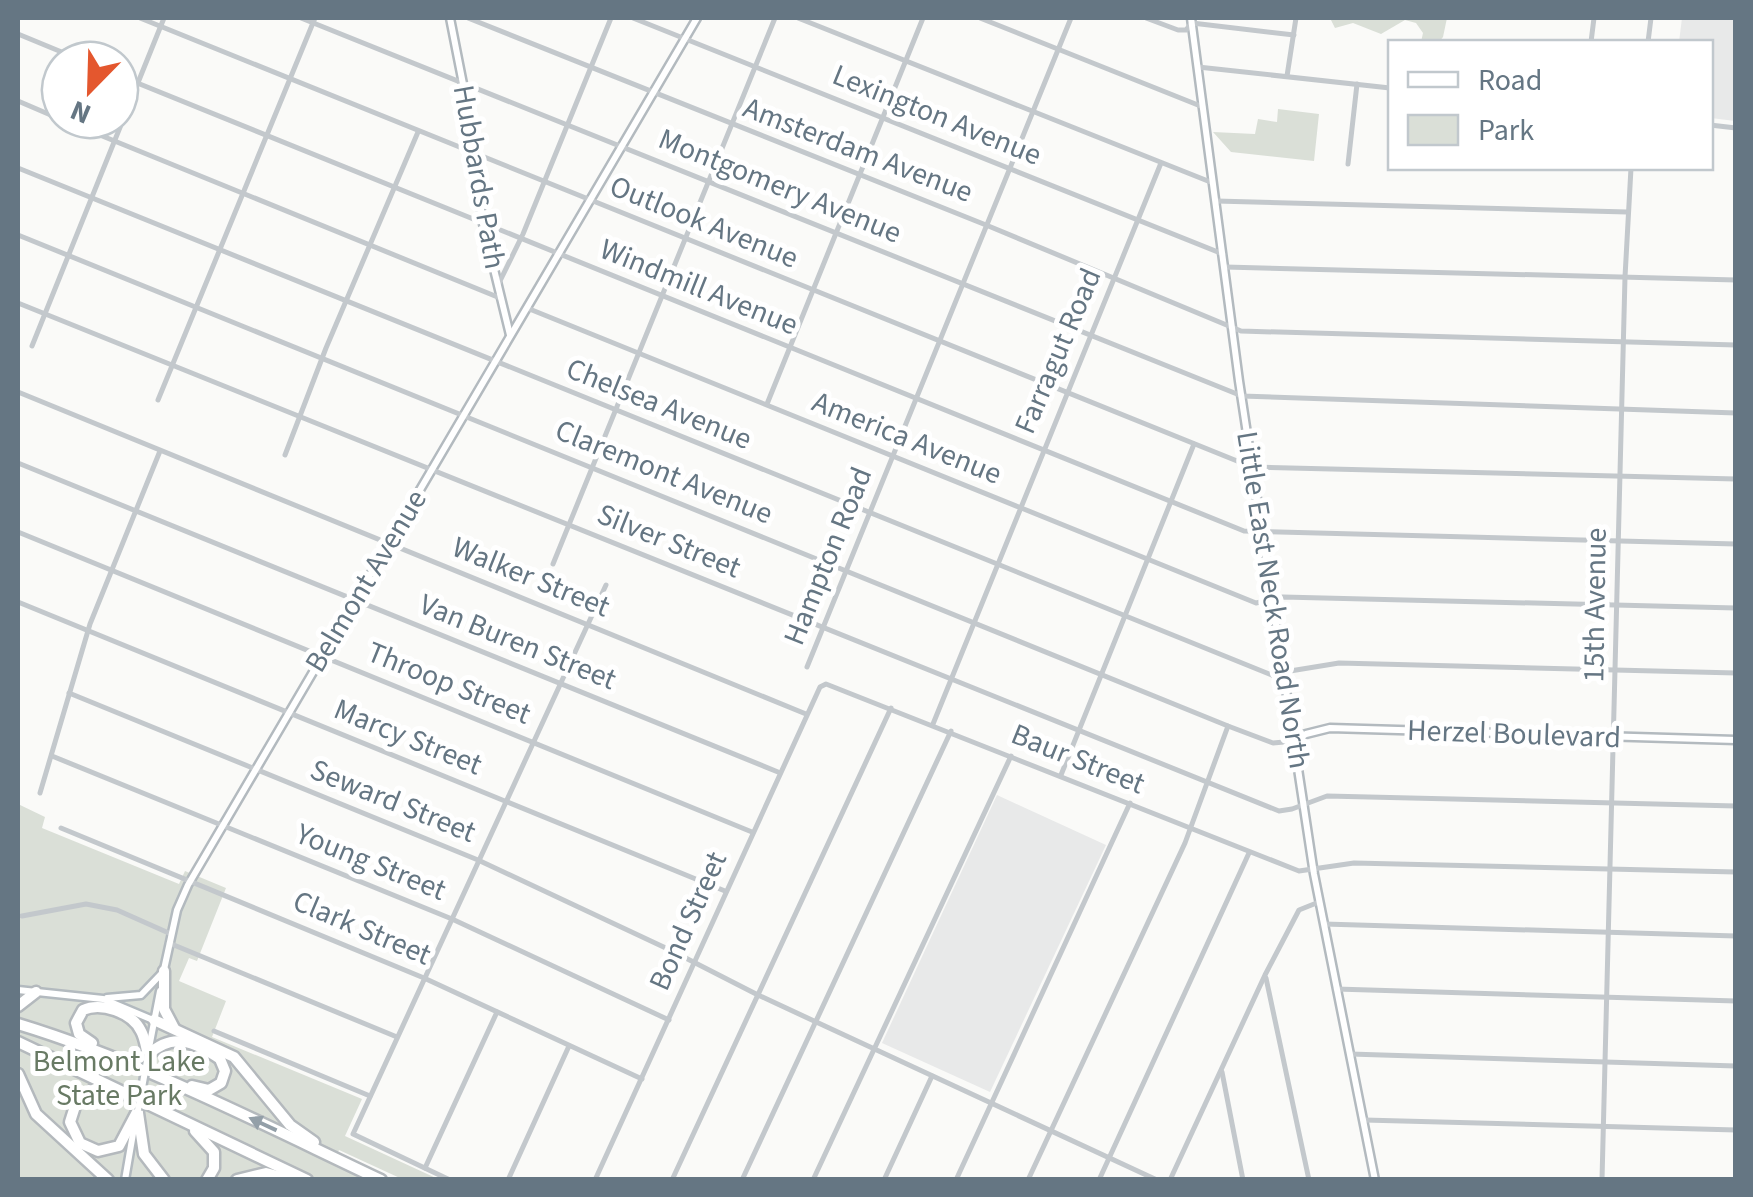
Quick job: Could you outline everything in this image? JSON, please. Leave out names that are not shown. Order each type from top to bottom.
[{"type":"highway","points":[[164,971],[165,1013],[178,1032]]},
{"type":"highway","points":[[18,1006],[36,992]]},
{"type":"highway","points":[[132,1066],[80,1036],[76,1026],[81,1012],[96,1006],[129,1017],[142,1032],[148,1056]]},
{"type":"highway","points":[[154,1020],[234,1057],[293,1128],[348,1164]]},
{"type":"highway","points":[[18,1024],[132,1066],[381,1180]]},
{"type":"highway","points":[[148,1056],[161,1043],[177,1040],[216,1056],[224,1065],[222,1081],[212,1089],[176,1085]]},
{"type":"highway","points":[[18,1042],[307,1180]]},
{"type":"highway","points":[[18,1074],[39,1118],[108,1180]]},
{"type":"highway","points":[[136,1097],[89,1091],[74,1103],[70,1126],[83,1146],[110,1150],[124,1139],[138,1110]]},
{"type":"highway","points":[[138,1110],[144,1154],[164,1180]]},
{"type":"highway","points":[[182,1120],[212,1149],[214,1164],[207,1180]]},
{"type":"highway","points":[[237,1180],[262,1173],[292,1180]]},
{"type":"main road","name":"Hubbards Path","points":[[450,18],[483,224],[510,336]]},
{"type":"main road","name":"Belmont Avenue","points":[[124,1180],[170,938],[190,881],[697,18]]},
{"type":"main road","name":"Little East Neck Road North","points":[[1192,20],[1231,327],[1319,902],[1376,1180]]},
{"type":"main road","name":"Herzel Boulevard","points":[[1294,742],[1306,734],[1330,728],[1736,740]]},
{"type":"main road","points":[[94,998],[137,997],[149,990],[164,971]]},
{"type":"main road","points":[[18,990],[116,1002],[154,1020]]},
{"type":"street","name":"Outlook Avenue","points":[[140,18],[1252,467]]},
{"type":"street","points":[[140,79],[164,18]]},
{"type":"street","name":"Montgomery Avenue","points":[[301,18],[1242,396],[1736,412]]},
{"type":"street","name":"Amsterdam Avenue","points":[[468,18],[986,224],[1241,331],[1736,345]]},
{"type":"street","points":[[498,286],[521,240],[611,18]]},
{"type":"street","name":"Lexington Avenue","points":[[634,18],[1224,254]]},
{"type":"street","points":[[552,564],[775,18]]},
{"type":"street","points":[[798,18],[1213,183]]},
{"type":"street","points":[[766,405],[923,18]]},
{"type":"street","points":[[980,18],[1204,107]]},
{"type":"street","name":"Hampton Road","points":[[808,667],[1071,18]]},
{"type":"street","points":[[1146,18],[1178,30],[1186,30],[1192,20],[1294,35]]},
{"type":"street","points":[[1287,76],[1296,18]]},
{"type":"street","points":[[158,400],[314,20]]},
{"type":"street","points":[[1198,67],[1388,88]]},
{"type":"street","points":[[1348,164],[1357,84]]},
{"type":"street","name":"Windmill Avenue","points":[[140,85],[1244,531],[1736,544]]},
{"type":"street","points":[[285,455],[418,132]]},
{"type":"street","points":[[32,346],[114,141],[501,298]]},
{"type":"street","name":"Farragut Road","points":[[932,724],[1161,163]]},
{"type":"street","name":"Chelsea Avenue","points":[[18,168],[1124,616],[1284,676]]},
{"type":"street","name":"15th Avenue","points":[[1602,1180],[1631,170]]},
{"type":"street","points":[[1216,201],[1627,212]]},
{"type":"street","name":"Claremont Avenue","points":[[18,235],[1273,744],[1294,742]]},
{"type":"street","points":[[1225,267],[1736,280]]},
{"type":"street","name":"Silver Street","points":[[18,302],[1279,810],[1327,796],[1736,806]]},
{"type":"street","name":"America Avenue","points":[[527,308],[1256,603],[1283,597],[1736,608]]},
{"type":"street","name":"Walker Street","points":[[18,392],[806,714]]},
{"type":"street","points":[[1061,776],[1194,444]]},
{"type":"street","points":[[40,794],[88,630],[160,451]]},
{"type":"street","name":"Van Buren Street","points":[[18,462],[778,772]]},
{"type":"street","points":[[1252,467],[1736,479]]},
{"type":"street","name":"Throop Street","points":[[18,532],[752,832]]},
{"type":"street","points":[[450,1180],[353,1134],[606,585]]},
{"type":"street","name":"Marcy Street","points":[[18,602],[725,891]]},
{"type":"street","points":[[1284,676],[1339,663],[1736,673]]},
{"type":"street","name":"Bond Street","points":[[596,1180],[778,772],[820,687],[826,684]]},
{"type":"street","name":"Baur Street","points":[[826,684],[1298,871],[1354,862],[1736,872]]},
{"type":"street","name":"Seward Street","points":[[69,693],[478,860],[1157,1180]]},
{"type":"street","points":[[672,1180],[891,708]]},
{"type":"street","points":[[1028,1180],[1190,828],[1228,726]]},
{"type":"street","points":[[742,1180],[951,731]]},
{"type":"street","name":"Young Street","points":[[52,756],[452,919],[669,1020]]},
{"type":"street","points":[[812,1180],[1011,756]]},
{"type":"street","points":[[956,1180],[1130,804]]},
{"type":"street","name":"Clark Street","points":[[61,828],[424,978],[642,1079]]},
{"type":"street","points":[[1098,1180],[1250,853]]},
{"type":"street","points":[[1170,1180],[1299,910],[1319,902]]},
{"type":"street","points":[[22,916],[70,905],[117,910],[170,938],[397,1037]]},
{"type":"street","points":[[1324,924],[1736,936]]},
{"type":"street","points":[[1265,975],[1309,1180]]},
{"type":"street","points":[[1336,990],[1736,1000]]},
{"type":"street","points":[[425,1168],[497,1012]]},
{"type":"street","points":[[214,1031],[370,1096]]},
{"type":"street","points":[[508,1180],[570,1045]]},
{"type":"street","points":[[1350,1054],[1736,1066]]},
{"type":"street","points":[[1221,1069],[1243,1180]]},
{"type":"street","points":[[884,1180],[932,1076]]},
{"type":"street","points":[[1363,1120],[1736,1130]]},
{"type":"shaded area","points":[[1682,18],[1735,18],[1735,121],[1713,118],[1713,40],[1679,40]]},
{"type":"shaded area","points":[[997,795],[1106,845],[990,1092],[882,1043]]},
{"type":"green space","points":[[1330,18],[1447,18],[1441,40],[1421,40],[1423,33],[1416,23],[1405,20],[1381,34],[1353,23],[1335,28]]},
{"type":"green space","points":[[1278,109],[1319,114],[1314,161],[1231,152],[1213,132],[1255,134],[1258,119],[1277,122]]},
{"type":"green space","name":"Belmont Lake State Park","points":[[18,804],[45,817],[42,828],[179,884],[185,871],[226,888],[197,961],[189,958],[179,981],[226,1001],[212,1037],[362,1099],[345,1136],[438,1179],[402,1179],[339,1150],[333,1163],[368,1179],[18,1179]]}]
